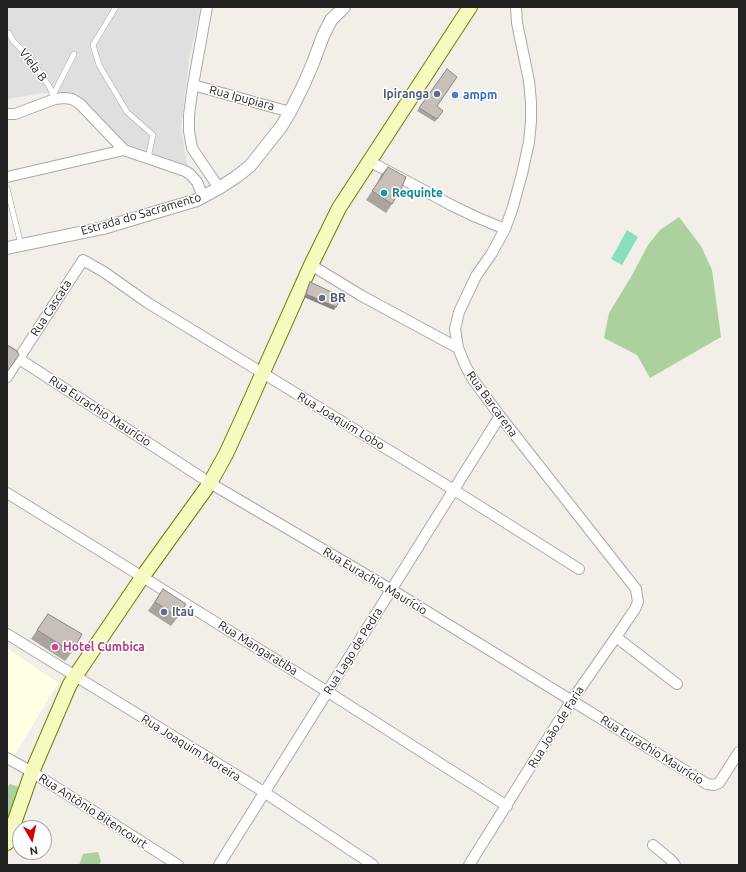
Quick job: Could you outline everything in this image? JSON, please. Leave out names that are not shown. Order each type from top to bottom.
[{"type":"main road","points":[[7,843],[32,772],[70,684],[143,576],[210,483],[232,442],[311,265],[339,208],[470,7]]},
{"type":"street","points":[[207,7],[188,115],[189,131],[192,148],[219,188]]},
{"type":"street","points":[[458,348],[455,329],[460,312],[476,276],[492,253],[505,228],[512,210],[529,142],[531,102],[529,82],[516,23],[516,7]]},
{"type":"street","name":"Estrada do Sacramento","points":[[7,248],[103,228],[197,200],[236,177],[250,166],[280,128],[290,112],[313,63],[323,36],[338,8]]},
{"type":"street","name":"Rua Ipupiara","points":[[193,84],[290,112]]},
{"type":"street","points":[[7,114],[16,114],[54,97],[72,99],[80,104],[124,150],[190,174],[197,182],[203,197]]},
{"type":"street","points":[[7,177],[124,150]]},
{"type":"street","points":[[185,171],[188,171],[195,166],[198,156]]},
{"type":"street","points":[[370,161],[458,209],[505,228]]},
{"type":"street","name":"Rua Cascata","points":[[7,377],[83,260],[104,272]]},
{"type":"street","points":[[311,265],[368,299],[458,348]]},
{"type":"street","name":"Rua Joaquim Lobo","points":[[104,272],[148,303],[579,568]]},
{"type":"street","name":"Rua Barcarena","points":[[458,348],[466,367],[474,380],[500,416],[636,589]]},
{"type":"street","name":"Rua Eurachio Maurício","points":[[7,351],[210,483],[392,590],[707,784],[714,785],[719,783],[737,758]]},
{"type":"street","name":"Rua Lago de Pedra","points":[[219,865],[500,416]]},
{"type":"street","name":"Rua Mangaratiba","points":[[7,493],[143,576],[507,806]]},
{"type":"street","name":"Rua João de Faria","points":[[469,865],[572,700],[616,637],[638,602],[636,589]]},
{"type":"street","name":"Rua Joaquim Moreira","points":[[7,634],[264,792],[373,865]]},
{"type":"street","points":[[616,637],[677,684]]},
{"type":"street","name":"Rua Antônio Bitencourt","points":[[7,758],[32,772],[178,865]]},
{"type":"street","points":[[653,845],[676,865]]},
{"type":"lane","points":[[116,7],[93,45],[99,65],[127,112],[152,135],[148,158]]},
{"type":"lane","name":"Viela B","points":[[9,32],[14,41],[30,58],[54,97]]},
{"type":"lane","points":[[54,97],[74,54]]},
{"type":"lane","points":[[7,188],[21,245]]},
{"type":"shaded area","points":[[7,7],[201,7],[189,58],[181,129],[187,165],[126,144],[75,95],[43,93],[7,99]]},
{"type":"shaded area","points":[[7,648],[58,683],[14,756],[7,751]]},
{"type":"green space","points":[[679,217],[701,246],[712,270],[721,337],[650,378],[637,355],[604,338],[609,313],[648,245],[660,230]]},
{"type":"green space","points":[[627,230],[638,237],[622,265],[611,259]]},
{"type":"green space","points":[[10,784],[22,788],[7,822],[7,787]]},
{"type":"green space","points":[[98,852],[101,861],[99,865],[79,865],[83,854]]},
{"type":"building","name":"Ipiranga","points":[[447,69],[457,77],[437,106],[443,111],[437,119],[419,108]]},
{"type":"building","name":"Requinte","points":[[388,167],[406,177],[392,204],[372,191]]},
{"type":"building","name":"BR","points":[[310,282],[342,297],[336,307],[306,294]]},
{"type":"building","points":[[7,345],[17,351],[19,355],[7,372]]},
{"type":"building","points":[[163,589],[186,604],[178,617],[155,602]]},
{"type":"building","points":[[48,614],[82,634],[72,652],[37,630]]},
{"type":"place","name":"Ipiranga","points":[[437,94]]},
{"type":"place","name":"ampm","points":[[455,95]]},
{"type":"place","name":"Requinte","points":[[384,193]]},
{"type":"place","name":"BR","points":[[322,298]]},
{"type":"place","name":"Itaú","points":[[164,612]]},
{"type":"place","name":"Hotel Cumbica","points":[[55,647]]}]
